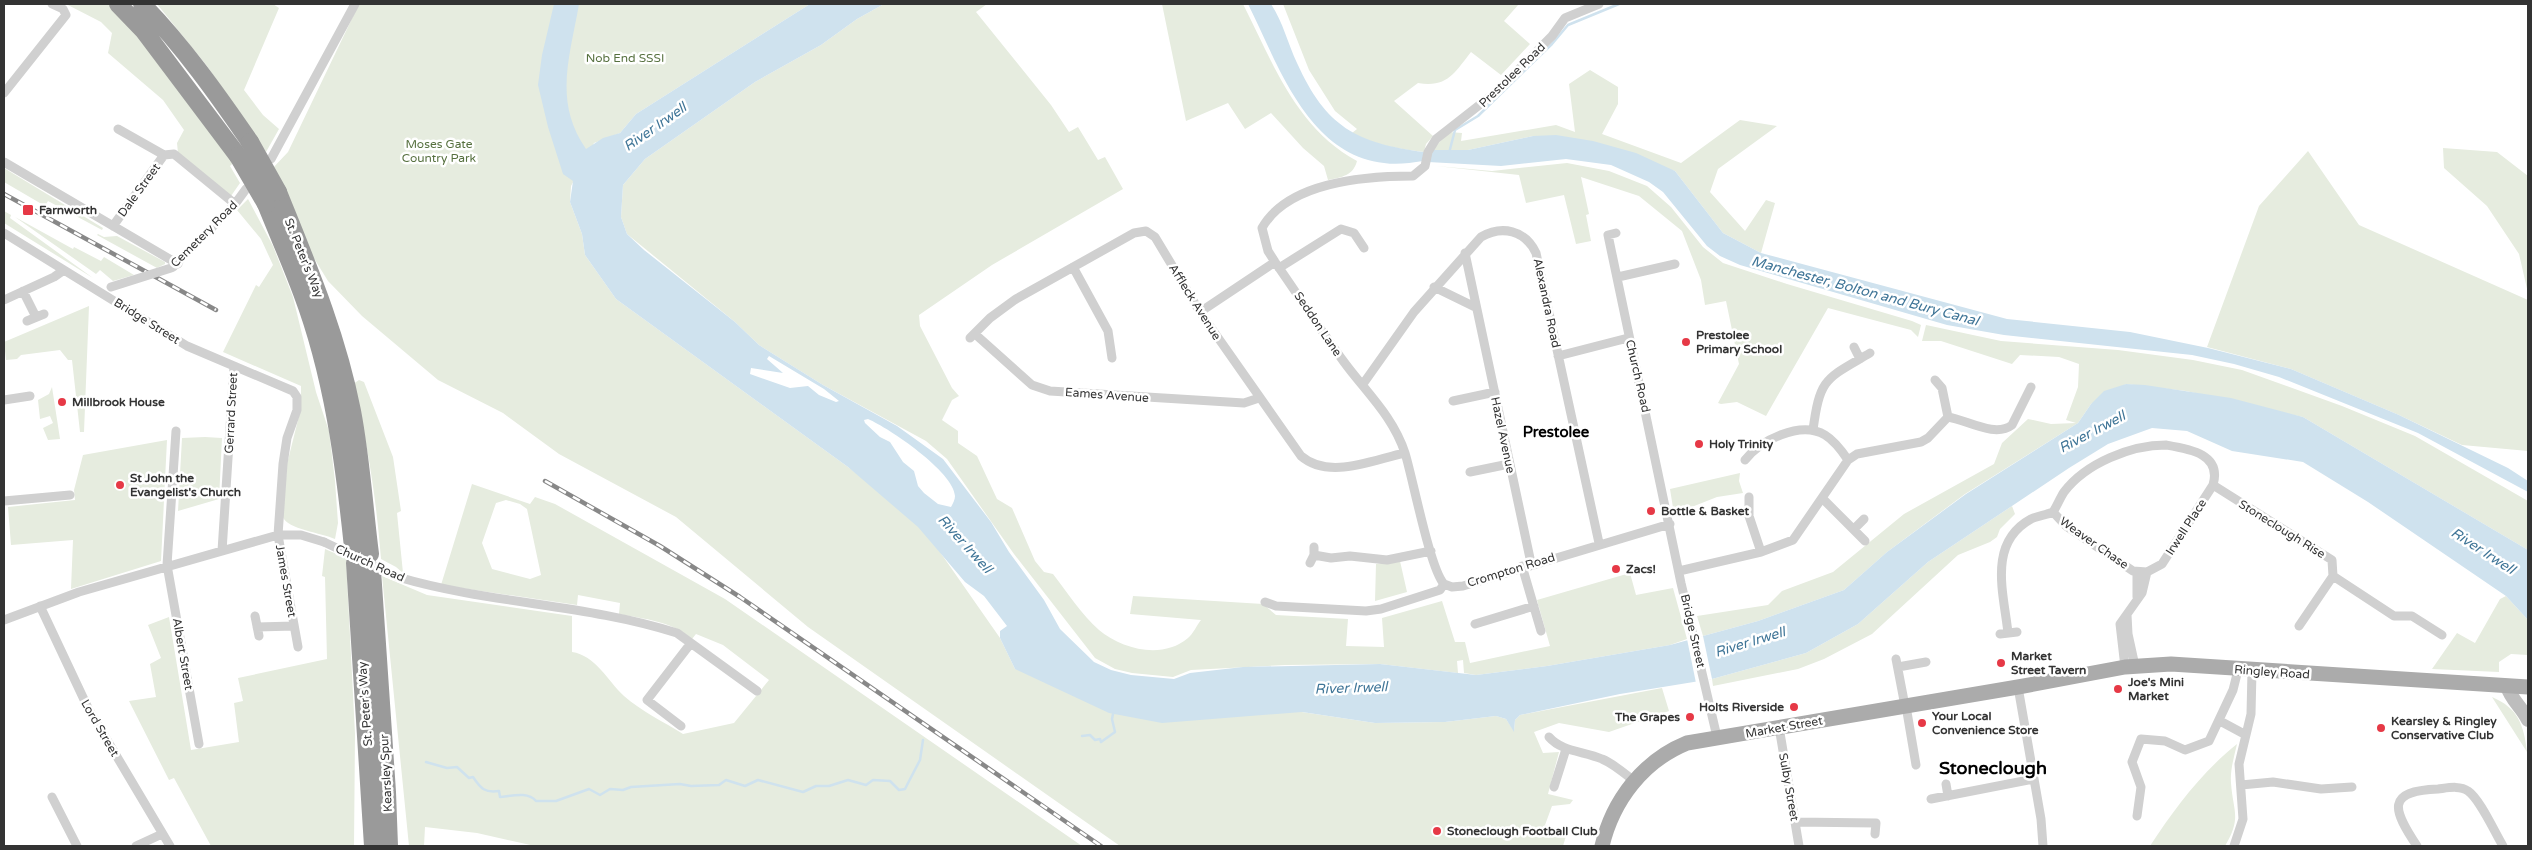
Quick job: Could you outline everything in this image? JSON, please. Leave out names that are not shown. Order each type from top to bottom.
[{"type":"highway","name":"St. Peter's Way","points":[[118,4],[144,31],[272,198]]},
{"type":"highway","name":"St. Peter's Way","points":[[142,4],[162,25],[216,92],[250,142],[272,198],[320,295],[340,361],[352,412],[373,702],[374,846]]},
{"type":"highway","points":[[364,846],[373,702]]},
{"type":"highway","points":[[373,702],[392,766],[400,846]]},
{"type":"highway","name":"Kearsley Spur","points":[[373,702],[389,846]]},
{"type":"main road","name":"Ringley Road","points":[[2018,687],[2130,667],[2171,664],[2528,687]]},
{"type":"main road","name":"Market Street","points":[[1602,846],[1614,812],[1634,781],[1649,766],[1670,751],[1687,743],[2018,687]]},
{"type":"street","points":[[4,93],[66,15],[63,9],[52,4]]},
{"type":"street","points":[[271,158],[280,147],[355,4]]},
{"type":"street","name":"Prestolee Road","points":[[1425,166],[1428,152],[1436,139],[1496,92],[1552,36],[1565,18],[1600,4]]},
{"type":"street","points":[[118,129],[164,155],[174,154],[235,204]]},
{"type":"street","name":"Dale Street","points":[[113,226],[164,155]]},
{"type":"street","points":[[4,162],[113,226],[175,266]]},
{"type":"street","name":"Seddon Lane","points":[[1425,166],[1413,176],[1362,178],[1335,184],[1295,198],[1268,218],[1262,228],[1262,234],[1268,251],[1277,265],[1345,364],[1363,384],[1391,422],[1405,453],[1431,551],[1440,579],[1444,584]]},
{"type":"street","name":"Cemetery Road","points":[[100,292],[175,266],[235,204],[246,189]]},
{"type":"street","points":[[1200,312],[1341,229],[1354,233],[1364,248]]},
{"type":"street","name":"Affleck Avenue","points":[[972,336],[1003,307],[1134,233],[1146,231],[1155,237],[1200,312],[1300,456],[1315,466],[1336,468],[1405,453]]},
{"type":"street","name":"Alexandra Road","points":[[1363,384],[1434,286],[1465,252],[1481,237],[1491,231],[1513,231],[1532,244],[1536,253],[1598,543]]},
{"type":"street","name":"Bridge Street","points":[[4,233],[187,346],[288,388],[297,396]]},
{"type":"street","name":"Church Road","points":[[1616,233],[1608,235],[1618,277],[1628,338],[1670,524]]},
{"type":"street","name":"Hazel Avenue","points":[[1465,252],[1475,308],[1531,564]]},
{"type":"street","points":[[1618,277],[1660,263],[1675,264]]},
{"type":"street","points":[[1073,267],[1108,331],[1107,349],[1112,358]]},
{"type":"street","points":[[4,300],[64,270]]},
{"type":"street","points":[[1434,286],[1475,308]]},
{"type":"street","points":[[23,291],[36,317]]},
{"type":"street","name":"Eames Avenue","points":[[972,336],[1032,385],[1050,391],[1244,403],[1259,398]]},
{"type":"street","points":[[1558,356],[1628,338]]},
{"type":"street","points":[[1854,347],[1860,359]]},
{"type":"street","points":[[1813,430],[1818,399],[1826,381],[1870,353]]},
{"type":"street","name":"Gerrard Street","points":[[222,551],[234,366]]},
{"type":"street","points":[[1935,380],[1942,388],[1948,417]]},
{"type":"street","points":[[1948,417],[1991,430],[2007,429],[2012,425],[2031,387]]},
{"type":"street","points":[[1453,401],[1494,392]]},
{"type":"street","points":[[4,400],[30,396]]},
{"type":"street","name":"James Street","points":[[297,396],[297,410],[287,438],[282,464],[278,535],[298,647]]},
{"type":"street","points":[[1679,572],[1761,552],[1794,540],[1848,460],[1865,452],[1921,442],[1928,438],[1948,417]]},
{"type":"street","points":[[1744,460],[1752,451],[1770,439],[1802,430],[1813,430],[1834,442],[1848,460]]},
{"type":"street","name":"Albert Street","points":[[176,431],[166,565],[198,744]]},
{"type":"street","points":[[1744,445],[1752,451]]},
{"type":"street","name":"Weaver Chase","points":[[2008,633],[2000,566],[2003,550],[2015,532],[2031,519],[2053,512],[2063,493],[2075,480],[2097,466],[2142,446],[2166,445],[2192,451],[2210,460],[2216,475]]},
{"type":"street","points":[[1470,472],[1509,464]]},
{"type":"street","name":"Irwell Place","points":[[2142,572],[2162,564],[2213,485],[2216,475]]},
{"type":"street","name":"Stoneclough Rise","points":[[2213,485],[2332,560],[2333,576]]},
{"type":"street","points":[[4,501],[70,495]]},
{"type":"street","points":[[1749,497],[1753,508],[1749,516],[1761,552]]},
{"type":"street","points":[[1823,499],[1866,541]]},
{"type":"street","name":"Weaver Chase","points":[[2053,512],[2066,526],[2142,572]]},
{"type":"street","points":[[1854,529],[1864,519]]},
{"type":"street","name":"Bridge Street","points":[[1670,524],[1679,572],[1717,737]]},
{"type":"street","name":"Crompton Road","points":[[1265,602],[1276,606],[1366,611],[1381,609],[1440,590],[1444,584],[1452,587],[1463,586],[1598,543],[1670,524]]},
{"type":"street","name":"Church Road","points":[[4,620],[40,606],[166,565],[278,535],[301,535],[324,542],[398,577],[429,586],[579,611],[663,628],[678,633],[757,691]]},
{"type":"street","points":[[1313,555],[1331,558],[1350,556],[1387,560],[1431,551]]},
{"type":"street","points":[[1522,566],[1541,631]]},
{"type":"street","points":[[2130,667],[2119,633],[2120,624],[2142,593],[2142,572]]},
{"type":"street","points":[[2299,626],[2333,576],[2394,616],[2412,616],[2442,635]]},
{"type":"street","name":"Lord Street","points":[[40,606],[88,708],[170,846]]},
{"type":"street","points":[[1475,624],[1534,606]]},
{"type":"street","name":"James Street","points":[[255,616],[258,631],[294,626]]},
{"type":"street","points":[[681,726],[647,700],[691,643]]},
{"type":"street","points":[[1916,765],[1897,663],[1926,662]]},
{"type":"street","points":[[2137,816],[2141,787],[2132,762],[2141,739],[2165,741],[2179,749],[2191,750],[2209,740],[2220,721],[2233,690],[2245,670]]},
{"type":"street","points":[[2234,846],[2243,819],[2240,764],[2252,714],[2245,670]]},
{"type":"street","points":[[2507,686],[2510,695],[2522,708],[2528,720]]},
{"type":"street","points":[[2018,687],[2041,819],[2042,846]]},
{"type":"street","points":[[2220,721],[2246,735]]},
{"type":"street","name":"Sulby Street","points":[[1778,727],[1799,846]]},
{"type":"street","points":[[1549,737],[1555,743],[1566,748],[1603,759],[1634,781]]},
{"type":"street","points":[[1554,787],[1566,748]]},
{"type":"street","points":[[1931,799],[2034,779]]},
{"type":"street","points":[[2241,785],[2273,782],[2321,789],[2352,787]]},
{"type":"street","points":[[1946,784],[1948,796]]},
{"type":"street","points":[[2417,846],[2402,824],[2398,813],[2398,804],[2402,797],[2416,790],[2461,788],[2473,796],[2503,846]]},
{"type":"street","points":[[52,797],[77,846]]},
{"type":"street","points":[[1795,822],[1876,823],[1875,834]]},
{"type":"street","points":[[136,846],[162,834]]},
{"type":"green space","points":[[66,4],[113,4],[233,163],[230,166],[240,183],[231,196],[178,153],[177,143],[184,130],[163,100],[108,53],[112,33],[101,22]]},
{"type":"green space","points":[[157,4],[273,4],[279,8],[244,90],[263,115],[279,129],[266,152],[207,66]]},
{"type":"green space","points":[[359,4],[810,4],[636,114],[620,133],[594,143],[571,186],[570,202],[582,234],[585,255],[616,299],[848,467],[919,522],[1000,638],[1015,669],[1375,723],[1445,722],[1496,716],[1506,719],[1514,731],[1515,720],[1520,715],[1662,688],[1669,711],[1609,732],[1559,723],[1534,732],[1543,753],[1559,752],[1548,794],[1573,800],[1570,804],[1552,806],[1545,825],[1566,836],[1563,846],[1120,846],[808,627],[676,517],[559,454],[503,413],[438,380],[362,316],[328,281],[304,242],[271,170],[288,152]]},
{"type":"green space","points":[[884,4],[987,4],[976,12],[1051,105],[1069,132],[1078,127],[1098,160],[1105,157],[1123,189],[992,265],[919,315],[920,326],[952,388],[959,396],[952,400],[942,420],[958,431],[958,443],[977,456],[997,499],[1012,508],[1035,561],[1044,572],[1053,574],[1099,630],[1108,637],[1130,647],[1154,650],[1166,649],[1178,645],[1190,636],[1201,620],[1130,614],[1133,596],[1263,604],[1276,615],[1348,619],[1346,646],[1384,647],[1382,618],[1442,601],[1455,642],[1465,642],[1470,663],[1550,646],[1537,600],[1630,573],[1636,595],[1673,588],[1687,639],[1670,645],[1547,666],[1476,675],[1464,673],[1463,660],[1457,661],[1458,673],[1380,664],[1285,665],[1191,670],[1173,677],[1132,673],[1115,669],[1095,658],[1014,554],[947,459],[926,441],[823,385],[759,345],[735,322],[627,234],[621,217],[623,185],[645,159],[755,82],[821,45],[857,19]]},
{"type":"green space","points":[[1162,4],[1243,4],[1288,92],[1318,131],[1336,147],[1357,161],[1353,170],[1346,175],[1328,180],[1324,166],[1303,148],[1271,113],[1245,129],[1228,103],[1186,121]]},
{"type":"green space","points":[[1283,4],[1519,4],[1504,21],[1530,44],[1501,75],[1471,52],[1455,72],[1444,81],[1428,84],[1418,83],[1394,101],[1433,136],[1426,144],[1424,152],[1405,149],[1387,146],[1352,133],[1357,129],[1335,111],[1309,70]]},
{"type":"green space","points":[[1590,70],[1618,87],[1618,104],[1602,134],[1681,163],[1740,120],[1777,126],[1718,169],[1710,192],[1745,231],[1766,200],[1775,203],[1761,253],[1723,233],[1675,171],[1533,136],[1468,150],[1432,150],[1449,132],[1462,133],[1461,141],[1556,125],[1575,132],[1569,84]]},
{"type":"green space","points":[[2443,148],[2497,152],[2528,176],[2528,293],[2519,254],[2487,206],[2444,168]]},
{"type":"green space","points":[[2308,151],[2359,225],[2528,300],[2528,451],[2462,445],[2399,415],[2291,369],[2207,347],[2259,206]]},
{"type":"green space","points":[[1567,163],[1609,171],[1647,186],[1671,207],[1703,247],[1723,263],[1912,321],[1921,325],[1918,337],[1911,330],[1828,308],[1766,416],[1737,402],[1718,403],[1739,364],[1726,301],[1705,305],[1701,280],[1682,231],[1639,196],[1581,177],[1589,214],[1586,215],[1591,241],[1576,244],[1564,195],[1526,203],[1519,175],[1436,166],[1492,171]]},
{"type":"green space","points":[[4,168],[103,228],[102,230],[48,201],[45,206],[4,182]]},
{"type":"green space","points":[[248,199],[273,246],[293,297],[316,392],[329,431],[338,523],[335,539],[298,528],[291,525],[283,517],[287,464],[301,408],[301,386],[223,352],[256,285],[259,287],[273,265],[261,239],[237,210]]},
{"type":"green space","points":[[4,211],[11,215],[10,218],[93,278],[4,223]]},
{"type":"green space","points":[[15,217],[73,249],[74,247],[101,261],[104,257],[134,275],[113,281],[100,270],[96,274]]},
{"type":"green space","points":[[98,234],[104,237],[117,236],[165,262],[165,264],[157,268]]},
{"type":"green space","points":[[89,306],[84,432],[80,432],[72,360],[68,360],[60,350],[21,355],[17,359],[6,360],[4,342]]},
{"type":"green space","points":[[1926,325],[2001,341],[2118,350],[2193,360],[2242,370],[2342,406],[2415,436],[2528,501],[2528,550],[2303,417],[2186,391],[2126,384],[2091,404],[2078,423],[1965,494],[1887,552],[1844,590],[1758,621],[1703,636],[1697,616],[1768,605],[1782,591],[1833,572],[1904,514],[1994,464],[2002,443],[2028,419],[2051,424],[2076,423],[2066,420],[2078,387],[2079,364],[2059,357],[2020,355],[2012,364],[1941,341],[1922,341]]},
{"type":"green space","points":[[359,380],[364,382],[393,457],[401,511],[397,513],[403,573],[381,559],[371,471],[353,384]]},
{"type":"green space","points":[[52,387],[60,439],[48,440],[43,428],[53,423],[50,416],[40,419],[38,400],[49,394]]},
{"type":"green space","points":[[182,438],[222,438],[219,499],[178,511]]},
{"type":"green space","points":[[167,440],[161,561],[71,589],[73,540],[11,545],[8,507],[75,500],[74,490],[83,455]]},
{"type":"green space","points":[[1740,473],[1739,481],[1743,493],[1717,497],[1674,514],[1670,489]]},
{"type":"green space","points":[[472,484],[530,504],[535,497],[555,504],[725,599],[1082,846],[535,846],[477,833],[425,827],[424,846],[409,846],[382,576],[427,595],[572,616],[572,652],[588,658],[624,696],[683,734],[734,723],[769,680],[723,645],[696,634],[692,639],[667,624],[619,614],[620,603],[578,595],[577,605],[441,585]],"holes":[[[506,500],[520,504],[527,509],[541,575],[530,579],[492,569],[482,543],[496,503]]]},
{"type":"green space","points":[[2012,506],[2015,514],[2000,529],[1997,537],[1990,542],[1958,555],[1872,634],[1824,659],[1798,669],[1713,686],[1712,679],[1806,653],[1858,624],[1928,562]]},
{"type":"green space","points":[[325,549],[346,558],[355,734],[354,846],[211,846],[174,778],[169,780],[129,701],[156,697],[150,664],[161,658],[148,625],[169,617],[191,750],[239,742],[234,703],[243,701],[238,678],[327,659],[325,577],[322,576]]},
{"type":"green space","points":[[1400,561],[1407,592],[1375,601],[1376,564]]},
{"type":"green space","points":[[2506,596],[2528,620],[2528,655],[2511,654],[2499,662],[2499,672],[2432,669],[2457,633],[2475,643],[2500,599]]},
{"type":"green space","points":[[2492,697],[2508,706],[2518,718],[2524,734],[2527,752]]},
{"type":"green space","points":[[2237,744],[2231,778],[2235,821],[2225,846],[2150,846],[2169,818],[2200,779]]},
{"type":"water","name":"River Irwell","points":[[554,4],[579,4],[569,61],[567,96],[570,114],[576,131],[586,149],[603,138],[620,133],[636,114],[810,4],[884,4],[857,19],[821,45],[755,82],[645,159],[623,185],[621,217],[627,234],[644,250],[735,322],[759,345],[823,385],[897,426],[943,459],[991,522],[1009,552],[1044,600],[1060,629],[1094,662],[1111,670],[1131,675],[1174,679],[1190,673],[1243,667],[1380,664],[1476,675],[1547,666],[1670,645],[1758,621],[1844,590],[1887,552],[1966,494],[2078,423],[2091,404],[2104,391],[2126,384],[2145,385],[2231,398],[2303,417],[2528,550],[2528,620],[2506,596],[2368,502],[2303,462],[2232,451],[2187,431],[2152,428],[2108,444],[1928,562],[1858,624],[1806,653],[1712,679],[1620,694],[1520,715],[1515,720],[1514,732],[1506,719],[1496,716],[1445,722],[1375,723],[1302,712],[1162,723],[1109,713],[1015,669],[1000,638],[1000,631],[1007,626],[984,596],[965,582],[918,527],[848,467],[616,299],[585,255],[582,234],[570,202],[573,181],[563,174],[548,127],[538,85],[542,55]],"holes":[[[769,356],[824,389],[839,401],[836,402],[819,395],[808,386],[790,388],[750,374],[751,368],[783,373],[767,359]],[[868,419],[890,431],[933,463],[952,486],[955,496],[951,507],[938,504],[924,493],[918,486],[914,471],[903,462],[890,442],[880,437],[865,423],[864,420]]]},
{"type":"water","points":[[1248,4],[1271,4],[1308,85],[1332,117],[1362,137],[1400,148],[1424,152],[1423,161],[1399,164],[1384,163],[1357,156],[1334,143],[1315,125],[1298,103],[1271,53]]},
{"type":"water","name":"Manchester, Bolton and Bury Canal","points":[[1556,135],[1593,141],[1636,153],[1675,171],[1723,233],[1761,253],[2007,319],[2130,332],[2208,348],[2291,369],[2399,415],[2508,468],[2528,481],[2528,492],[2418,433],[2279,377],[2234,364],[2192,355],[2004,335],[1947,325],[1740,265],[1720,256],[1707,246],[1663,192],[1649,182],[1611,165],[1566,159],[1501,166],[1428,162],[1432,150],[1468,150],[1533,136]]},
{"type":"pier","points":[[1703,636],[1712,679],[1696,683],[1687,639]]},
{"type":"waterway","points":[[1449,153],[1455,130],[1478,116],[1552,44],[1568,25],[1619,4]]},
{"type":"waterway","points":[[1082,736],[1090,735],[1095,740],[1100,739],[1101,742],[1115,732],[1112,719],[1113,714]]},
{"type":"waterway","points":[[426,762],[447,768],[457,767],[469,778],[473,777],[478,785],[484,789],[499,791],[500,797],[524,795],[536,801],[556,801],[589,789],[600,795],[610,789],[623,790],[631,787],[680,784],[691,786],[719,785],[726,780],[745,786],[758,780],[803,792],[816,786],[829,786],[848,780],[866,785],[873,780],[890,781],[899,790],[905,789],[920,760],[923,740]]},
{"type":"railway","points":[[4,194],[216,310]]},
{"type":"railway","points":[[545,481],[660,546],[740,597],[1101,846]]},
{"type":"place","name":"Farnworth","points":[[28,210]]},
{"type":"place","name":"Prestolee Primary School","points":[[1686,342]]},
{"type":"place","name":"Millbrook House","points":[[62,402]]},
{"type":"place","name":"Holy Trinity","points":[[1699,444]]},
{"type":"place","name":"St John the Evangelist's Church","points":[[120,485]]},
{"type":"place","name":"Bottle & Basket","points":[[1651,511]]},
{"type":"place","name":"Zacs!","points":[[1616,569]]},
{"type":"place","name":"Market Street Tavern","points":[[2001,663]]},
{"type":"place","name":"Joe's Mini Market","points":[[2118,689]]},
{"type":"place","name":"Holts Riverside","points":[[1794,707]]},
{"type":"place","name":"The Grapes","points":[[1690,717]]},
{"type":"place","name":"Your Local Convenience Store","points":[[1922,723]]},
{"type":"place","name":"Kearsley & Ringley Conservative Club","points":[[2381,728]]},
{"type":"place","name":"Stoneclough Football Club","points":[[1437,831]]},
{"type":"district","name":"Prestolee","points":[[1556,432]]},
{"type":"district","name":"Stoneclough","points":[[1993,768]]},
{"type":"park label","name":"Nob End SSSI","points":[[625,58]]},
{"type":"park label","name":"Moses Gate Country Park","points":[[439,151]]}]
